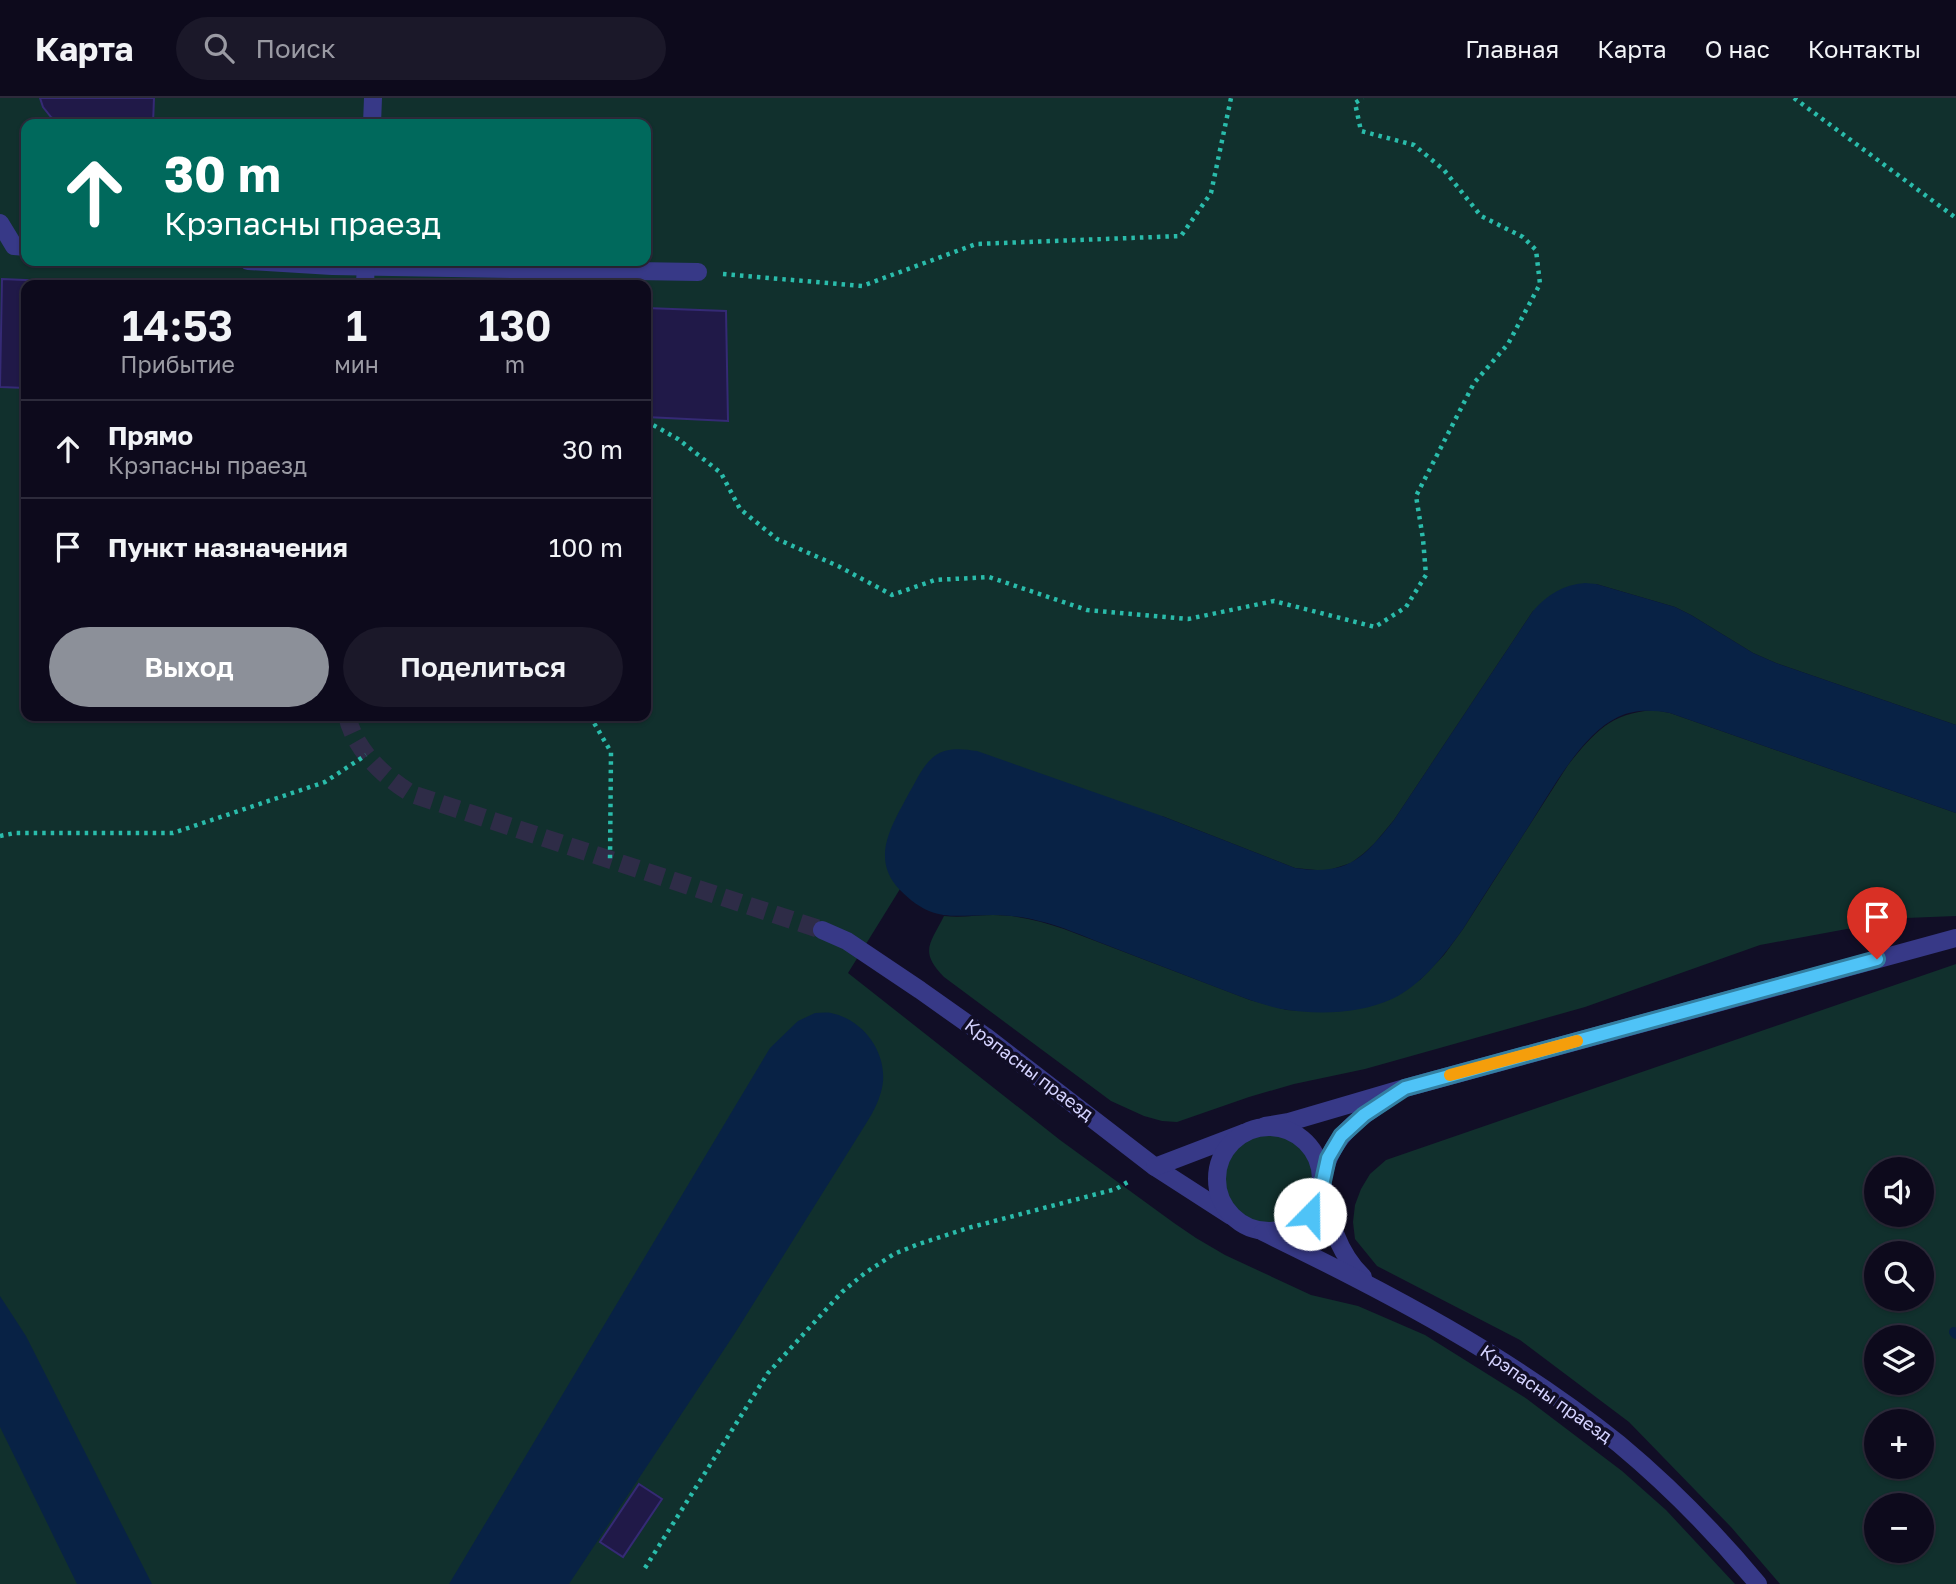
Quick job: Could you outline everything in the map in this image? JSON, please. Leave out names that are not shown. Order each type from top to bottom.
[{"type":"street","points":[[372,119],[373,98]]},
{"type":"street","points":[[0,223],[14,246],[21,247]]},
{"type":"street","points":[[449,266],[698,272]]},
{"type":"street","name":"Крэпасны праезд","points":[[822,930],[847,941],[920,989],[1155,1167],[1231,1216]]},
{"type":"street","points":[[1155,1167],[1265,1126],[1289,1122],[1956,938]]},
{"type":"street","points":[[1244,1133],[1231,1142],[1222,1155],[1217,1171],[1217,1187],[1222,1202],[1231,1216],[1246,1226],[1263,1232],[1280,1231],[1310,1214],[1319,1199],[1328,1158],[1341,1136],[1364,1115],[1405,1088]]},
{"type":"street","points":[[1265,1126],[1283,1128],[1299,1135],[1312,1148],[1320,1164],[1333,1231],[1355,1269],[1373,1286]]},
{"type":"street","name":"Крэпасны праезд","points":[[1263,1232],[1373,1286],[1499,1358],[1534,1382],[1619,1445],[1703,1524],[1758,1584]]},
{"type":"path","points":[[698,272],[862,286],[976,244],[1181,236],[1211,193],[1231,98]]},
{"type":"path","points":[[651,424],[677,439],[721,473],[740,509],[777,539],[838,566],[892,595],[934,580],[989,577],[1087,610],[1188,619],[1274,601],[1375,627],[1406,607],[1426,575],[1416,496],[1474,383],[1508,344],[1540,284],[1536,250],[1523,237],[1481,216],[1444,170],[1414,145],[1361,131],[1355,103],[1363,98]]},
{"type":"path","points":[[1794,98],[1956,218]]},
{"type":"path","points":[[593,721],[611,752],[610,860]]},
{"type":"path","points":[[0,836],[15,833],[173,833],[325,782],[366,755]]},
{"type":"path","points":[[645,1568],[768,1373],[842,1292],[865,1273],[894,1254],[916,1245],[968,1228],[1116,1189],[1155,1167]]},
{"type":"green space","points":[[0,98],[1956,98],[1956,725],[1776,663],[1753,653],[1675,607],[1596,584],[1533,611],[1394,820],[1374,844],[1351,863],[1326,871],[1295,868],[1162,816],[892,879],[900,889],[848,973],[1060,1140],[1196,1238],[1225,1255],[1311,1295],[1358,1306],[1425,1335],[1527,1399],[1622,1471],[1666,1510],[1735,1584],[0,1584]]},
{"type":"green space","points":[[1654,710],[1670,713],[1956,813],[1956,916],[1906,918],[1760,945],[1585,1007],[1365,1069],[1294,1084],[1177,1122],[1144,1116],[1111,1101],[944,977],[931,960],[929,947],[944,916],[1002,915],[1055,926],[1250,1000],[1287,1010],[1325,1012],[1420,980],[1444,955],[1463,929],[1568,765],[1586,743],[1614,720]]},
{"type":"green space","points":[[1956,964],[1956,1584],[1780,1584],[1731,1527],[1629,1422],[1520,1340],[1377,1266],[1355,1239],[1353,1222],[1355,1205],[1370,1174],[1386,1160]]},
{"type":"green space","points":[[1270,1134],[1287,1138],[1302,1147],[1311,1162],[1315,1179],[1311,1196],[1302,1211],[1287,1220],[1270,1224],[1253,1220],[1238,1211],[1229,1196],[1225,1179],[1229,1162],[1238,1147],[1253,1138]]},
{"type":"water","points":[[1585,583],[1675,607],[1753,653],[1776,663],[1956,725],[1956,813],[1670,713],[1644,711],[1624,714],[1604,726],[1578,751],[1463,929],[1432,968],[1413,986],[1392,999],[1341,1012],[1301,1012],[1259,1003],[1072,931],[1022,917],[954,916],[933,912],[912,901],[900,890],[886,866],[885,853],[891,829],[918,778],[927,763],[936,755],[956,749],[977,751],[1162,816],[1295,868],[1313,870],[1341,867],[1363,854],[1394,820],[1533,611],[1556,591]]},
{"type":"water","points":[[815,1013],[844,1017],[865,1032],[879,1054],[883,1079],[881,1092],[867,1122],[735,1333],[569,1584],[449,1584],[770,1048],[798,1021]]},
{"type":"water","points":[[0,1296],[26,1336],[152,1584],[77,1584],[0,1427]]},
{"type":"building","points":[[40,98],[154,98],[153,119],[54,119],[43,107]]},
{"type":"building","points":[[2,279],[26,280],[21,280],[21,388],[0,387]]},
{"type":"building","points":[[651,308],[726,311],[728,421],[651,417]]},
{"type":"building","points":[[639,1484],[662,1499],[623,1557],[600,1542]]},
{"type":"tunnel","points":[[349,721],[363,751],[391,779],[412,794],[822,930]]},
{"type":"slow traffic","points":[[1450,1075],[1577,1041]]},
{"type":"route","points":[[1310,1214],[1319,1199],[1328,1158],[1341,1136],[1364,1115],[1405,1088],[1877,959]]}]
